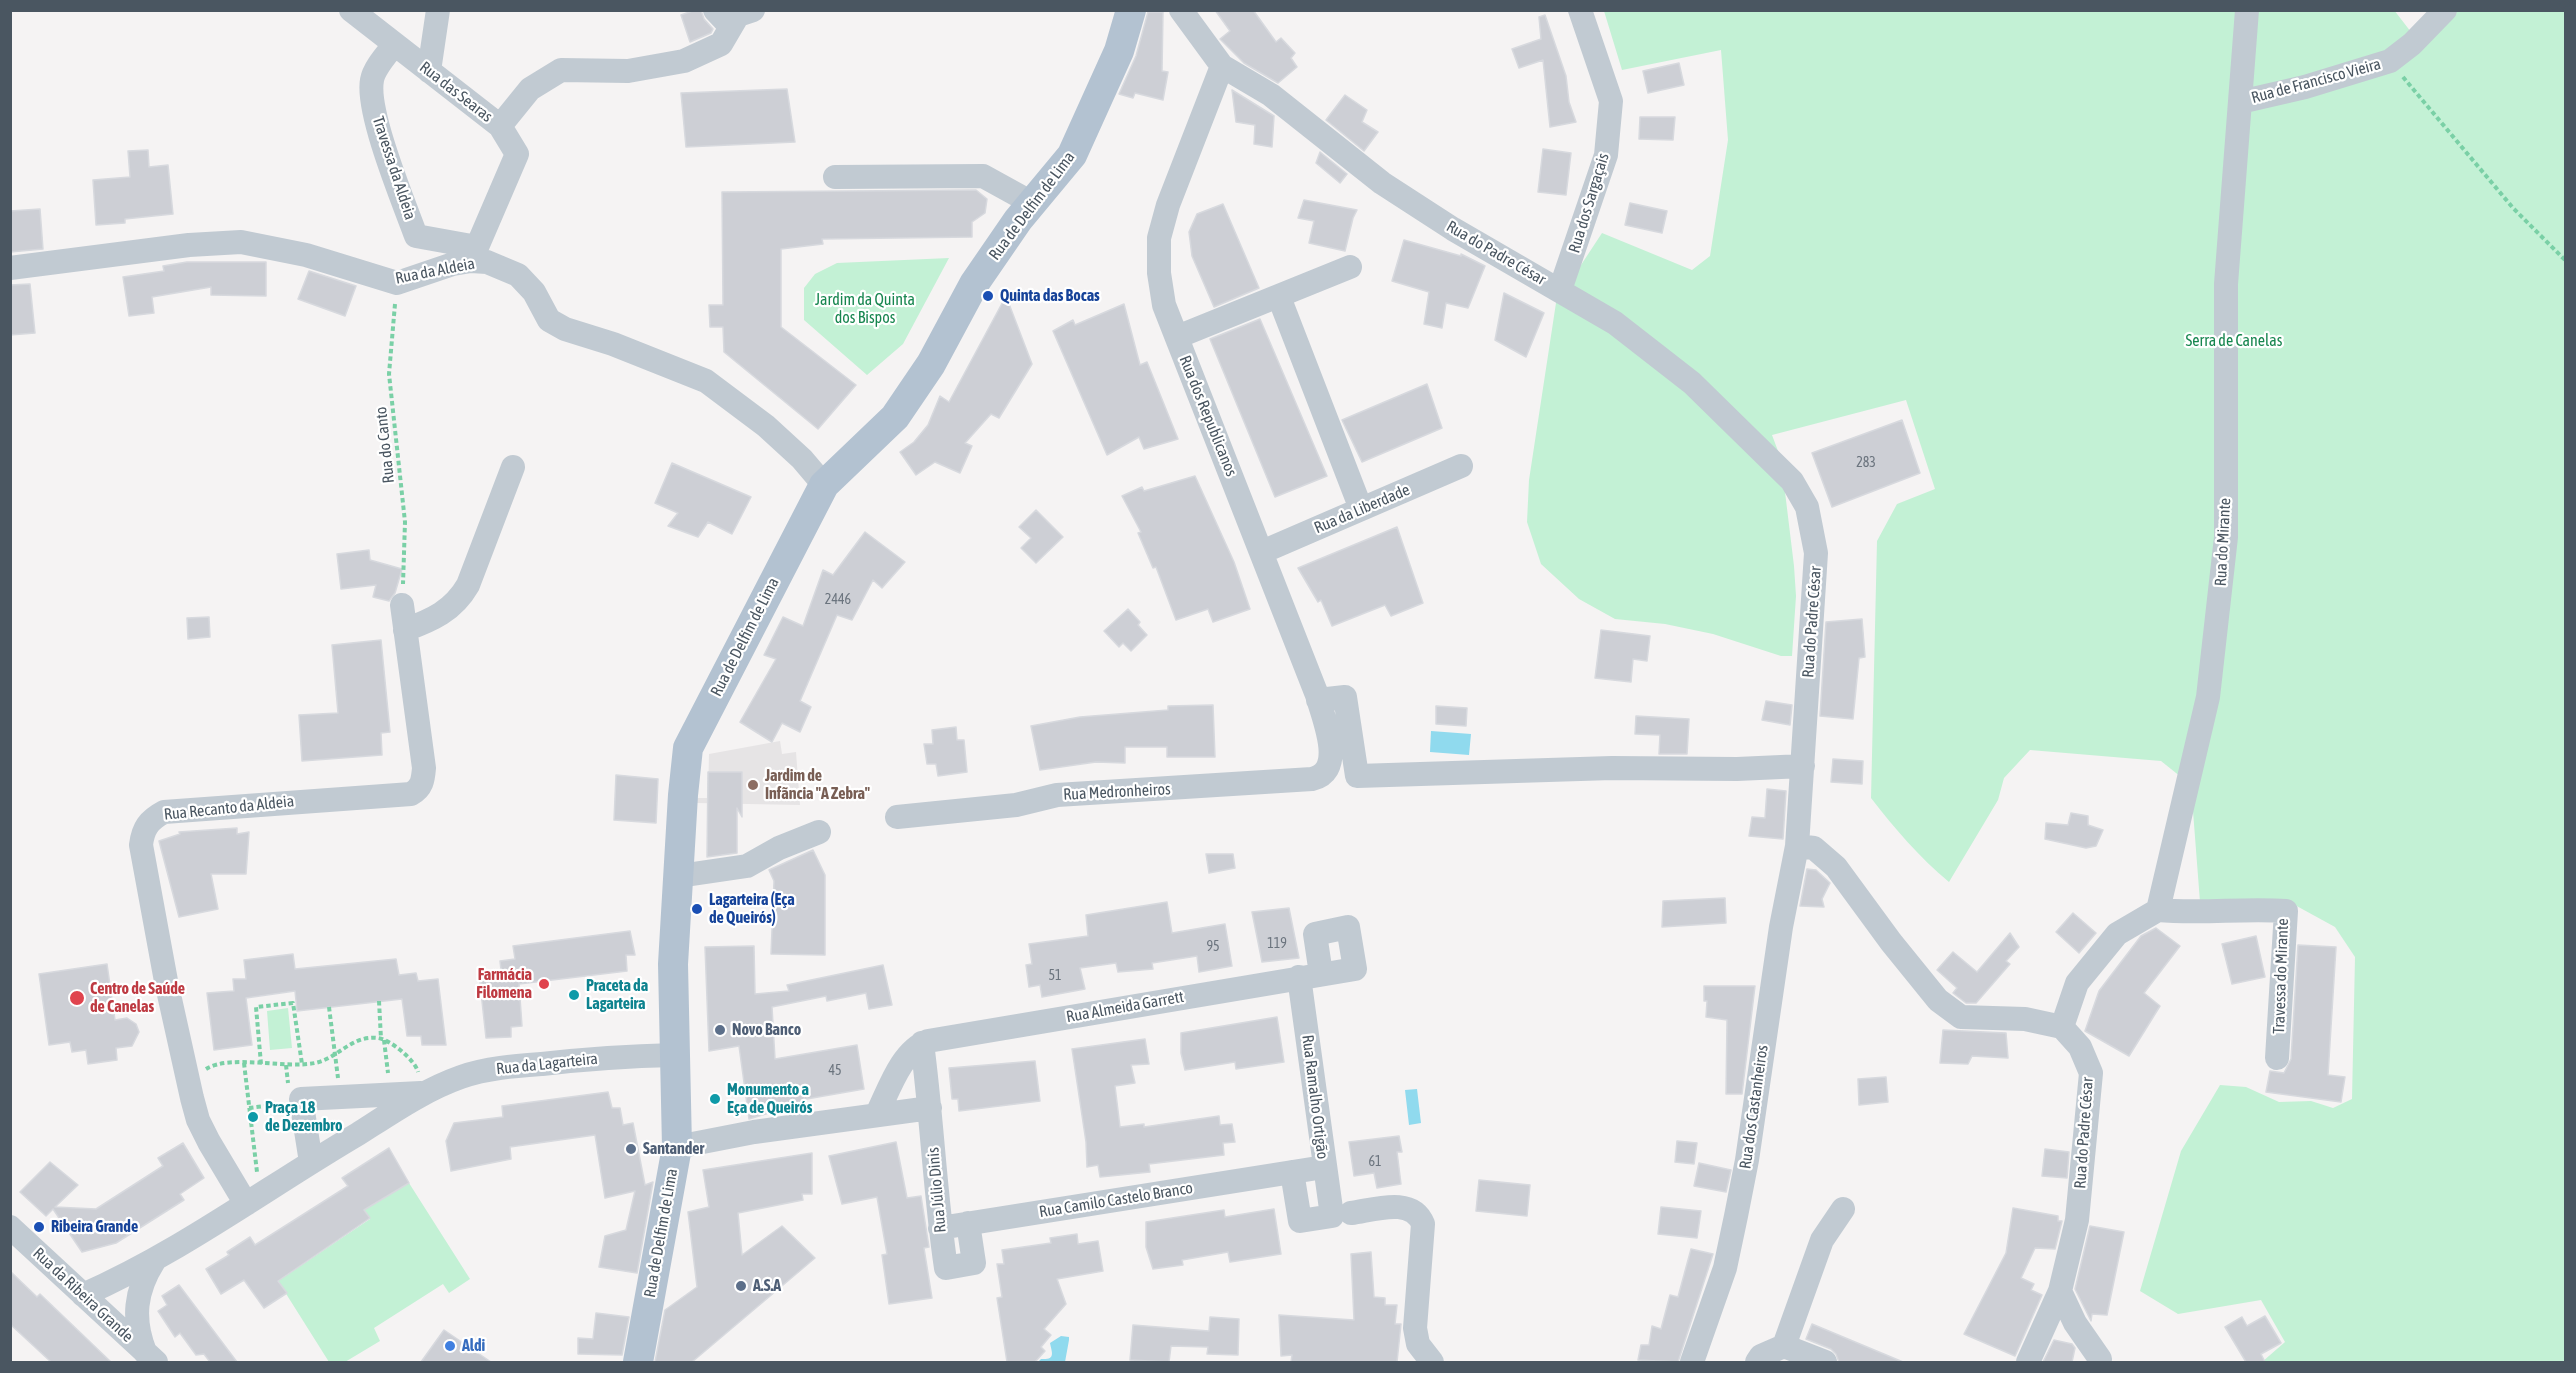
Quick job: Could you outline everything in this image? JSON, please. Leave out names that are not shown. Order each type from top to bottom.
[{"type":"main road","name":"Rua de Delfim de Lima","points":[[638,1362],[677,1147],[673,964],[688,748],[825,485],[894,417],[931,364],[974,284],[1032,203],[1072,155],[1119,51],[1131,10]]},
{"type":"street","name":"Rua das Searas","points":[[351,10],[500,126],[517,154],[474,254]]},
{"type":"street","points":[[429,71],[438,10]]},
{"type":"street","points":[[500,126],[530,89],[561,70],[628,71],[684,61],[721,44],[723,19],[753,10]]},
{"type":"street","name":"Rua do Padre César","points":[[1181,10],[1222,66],[1271,95],[1382,183],[1453,229],[1615,323],[1692,383],[1782,469],[1801,495],[1812,520],[1816,552],[1797,846]]},
{"type":"street","name":"Rua dos Sargaçais","points":[[1560,290],[1606,155],[1611,101],[1580,10]]},
{"type":"street","name":"Rua do Mirante","points":[[2158,910],[2208,696],[2226,537],[2226,284],[2247,10]]},
{"type":"street","name":"Rua de Francisco Vieira","points":[[2240,102],[2305,87],[2390,61],[2412,44],[2445,10]]},
{"type":"street","name":"Travessa da Aldeia","points":[[394,45],[372,80],[374,106],[380,132],[417,236],[474,254]]},
{"type":"street","name":"Rua dos Republicanos","points":[[1222,66],[1168,205],[1159,238],[1161,290],[1164,305],[1318,700],[1330,746],[1330,763]]},
{"type":"street","points":[[835,177],[983,176],[1032,203]]},
{"type":"street","name":"Rua da Aldeia","points":[[10,268],[189,245],[241,242],[306,255],[370,277],[397,283],[453,264],[474,254],[518,275],[534,292],[549,320],[565,329],[613,344],[706,381],[766,426],[802,459],[825,485]]},
{"type":"street","points":[[1177,337],[1350,267]]},
{"type":"street","points":[[1279,297],[1361,509]]},
{"type":"street","name":"Rua da Liberdade","points":[[1262,552],[1461,466]]},
{"type":"street","points":[[405,630],[441,615],[460,598],[468,585],[513,467]]},
{"type":"street","name":"Rua Recanto da Aldeia","points":[[246,1204],[198,1120],[188,1081],[141,844],[142,833],[147,824],[164,812],[411,794],[418,790],[422,784],[424,768],[402,605]]},
{"type":"street","points":[[1318,700],[1345,697],[1357,776],[1612,768],[1737,769],[1803,766]]},
{"type":"street","name":"Rua Medronheiros","points":[[897,818],[1016,805],[1057,795],[1312,779],[1324,775],[1330,763]]},
{"type":"street","points":[[679,876],[747,866],[780,848],[819,832]]},
{"type":"street","points":[[1797,846],[1814,848],[1836,867],[1891,942],[1938,1000],[1961,1017],[2025,1019],[2062,1027],[2077,983],[2117,934],[2158,910]]},
{"type":"street","name":"Rua dos Castanheiros","points":[[1692,1362],[1725,1268],[1736,1216],[1781,927],[1797,846]]},
{"type":"street","name":"Travessa do Mirante","points":[[2158,910],[2189,913],[2251,908],[2286,911],[2277,1058]]},
{"type":"street","name":"Rua Almeida Garrett","points":[[925,1042],[1310,976]]},
{"type":"street","name":"Rua Ramalho Ortigão","points":[[1310,976],[1324,1167],[1341,1215]]},
{"type":"street","name":"Rua do Padre César","points":[[2028,1362],[2060,1291],[2077,1220],[2091,1073],[2080,1047],[2062,1027]]},
{"type":"street","points":[[877,1114],[904,1061],[925,1042]]},
{"type":"street","name":"Rua Júlio Dinis","points":[[925,1042],[940,1228],[946,1268],[974,1263],[968,1223]]},
{"type":"street","name":"Rua da Lagarteira","points":[[82,1294],[131,1274],[154,1261],[425,1093],[464,1076],[497,1068],[607,1057],[674,1055]]},
{"type":"street","name":"Rua da Lagarteira","points":[[311,1162],[301,1099],[425,1093]]},
{"type":"street","points":[[677,1147],[877,1114],[930,1108]]},
{"type":"street","name":"Rua Camilo Castelo Branco","points":[[940,1228],[1324,1167]]},
{"type":"street","points":[[1292,1172],[1300,1221],[1406,1207],[1420,1216],[1423,1224],[1415,1328],[1418,1344],[1432,1362]]},
{"type":"street","points":[[1784,1346],[1822,1240],[1843,1209]]},
{"type":"street","name":"Rua da Ribeira Grande","points":[[10,1227],[151,1358]]},
{"type":"street","points":[[151,1358],[138,1328],[136,1308],[142,1282],[154,1261]]},
{"type":"street","points":[[2060,1291],[2075,1323],[2100,1359]]},
{"type":"street","points":[[1757,1362],[1761,1356],[1784,1346],[1825,1362]]},
{"type":"path","points":[[2390,61],[2513,208],[2565,261]]},
{"type":"path","name":"Rua do Canto","points":[[397,283],[389,374],[405,522],[402,605]]},
{"type":"path","points":[[379,1001],[390,1095]]},
{"type":"path","points":[[261,1064],[256,1006],[293,1003],[303,1064]]},
{"type":"path","points":[[328,1007],[334,1054]]},
{"type":"path","points":[[188,1081],[214,1065],[317,1063],[360,1039],[383,1039],[415,1064],[425,1093]]},
{"type":"path","points":[[244,1063],[255,1171],[263,1173]]},
{"type":"path","points":[[286,1065],[289,1093]]},
{"type":"path","points":[[249,1108],[291,1102]]},
{"type":"shaded area","name":"Jardim de Infãncia \"A Zebra\"","points":[[780,741],[782,754],[796,752],[800,805],[696,803],[696,798],[708,798],[709,754]]},
{"type":"green space","name":"Serra de Canelas","points":[[2394,10],[2421,45],[2456,11],[2565,11],[2565,1362],[2262,1362],[2285,1342],[2261,1300],[2178,1314],[2140,1291],[2181,1151],[2220,1085],[2246,1087],[2279,1102],[2311,1101],[2333,1108],[2352,1099],[2355,957],[2335,927],[2293,904],[2200,902],[2191,785],[2161,761],[2030,750],[2004,778],[1998,800],[1949,882],[1898,832],[1871,798],[1877,541],[1897,504],[1935,489],[1906,400],[1772,435],[1781,459],[1794,566],[1796,596],[1792,656],[1781,656],[1713,634],[1665,624],[1615,619],[1579,599],[1541,564],[1527,522],[1529,480],[1556,303],[1602,233],[1692,270],[1710,256],[1728,140],[1721,50],[1622,70],[1604,11]]},
{"type":"green space","name":"Jardim da Quinta dos Bispos","points":[[949,258],[903,344],[867,375],[804,320],[804,288],[815,274],[837,263]]},
{"type":"green space","points":[[288,1008],[292,1048],[270,1050],[267,1011]]},
{"type":"green space","points":[[409,1183],[470,1279],[449,1293],[443,1284],[374,1328],[380,1341],[345,1362],[329,1362],[278,1281],[370,1219],[364,1209]]},
{"type":"water","points":[[1431,731],[1471,734],[1469,755],[1430,752]]},
{"type":"water","points":[[1417,1089],[1421,1123],[1409,1125],[1405,1090]]},
{"type":"water","points":[[1061,1336],[1069,1337],[1065,1362],[1038,1362],[1051,1357],[1050,1343]]},
{"type":"building","points":[[701,10],[704,19],[713,29],[711,33],[690,42],[681,15]]},
{"type":"building","points":[[1215,10],[1253,10],[1276,42],[1281,38],[1295,53],[1291,58],[1297,67],[1278,83],[1244,63],[1220,39],[1230,31]]},
{"type":"building","points":[[1148,12],[1163,12],[1162,71],[1168,72],[1163,100],[1135,93],[1133,98],[1119,94],[1136,56]]},
{"type":"building","points":[[1545,15],[1566,76],[1569,102],[1576,122],[1550,127],[1543,60],[1519,68],[1512,49],[1541,39],[1539,17]]},
{"type":"building","points":[[1679,63],[1684,85],[1648,93],[1643,71]]},
{"type":"building","points":[[787,89],[795,142],[686,147],[681,93]]},
{"type":"building","points":[[1232,90],[1274,116],[1272,147],[1254,144],[1255,125],[1236,122]]},
{"type":"building","points":[[1345,95],[1367,110],[1362,122],[1378,132],[1364,151],[1326,120]]},
{"type":"building","points":[[1640,117],[1675,117],[1673,140],[1639,139]]},
{"type":"building","points":[[1543,149],[1571,153],[1566,195],[1538,192]]},
{"type":"building","points":[[148,150],[149,167],[168,165],[173,214],[125,219],[125,223],[96,225],[93,180],[130,177],[128,151]]},
{"type":"building","points":[[1320,152],[1347,174],[1340,183],[1316,163]]},
{"type":"building","points":[[976,190],[987,199],[985,213],[972,222],[972,237],[822,239],[823,244],[781,249],[781,327],[856,385],[818,429],[724,352],[723,327],[710,327],[709,305],[723,305],[722,192]]},
{"type":"building","points":[[1304,200],[1357,210],[1345,251],[1309,243],[1314,221],[1298,218]]},
{"type":"building","points":[[1630,203],[1667,211],[1662,233],[1625,225]]},
{"type":"building","points":[[1223,204],[1259,288],[1214,307],[1192,256],[1189,232],[1197,214]]},
{"type":"building","points":[[40,209],[43,249],[10,252],[10,211]]},
{"type":"building","points":[[1404,240],[1461,256],[1461,254],[1485,266],[1468,308],[1446,303],[1442,328],[1424,324],[1429,292],[1392,281]]},
{"type":"building","points":[[187,262],[266,262],[266,296],[211,295],[211,287],[152,297],[154,313],[129,316],[123,277],[164,271],[163,266]]},
{"type":"building","points":[[309,271],[356,286],[345,316],[298,299]]},
{"type":"building","points":[[30,284],[35,333],[10,335],[10,285]]},
{"type":"building","points":[[1504,293],[1544,313],[1526,357],[1495,340]]},
{"type":"building","points":[[1006,296],[1032,364],[999,418],[991,414],[965,443],[972,446],[960,473],[935,462],[916,475],[900,452],[914,442],[928,425],[940,396],[949,402]]},
{"type":"building","points":[[1124,304],[1140,365],[1147,362],[1178,439],[1144,449],[1139,437],[1107,455],[1053,331],[1073,320],[1075,325]]},
{"type":"building","points":[[1260,319],[1327,476],[1275,497],[1210,339]]},
{"type":"building","points":[[1427,384],[1442,428],[1362,462],[1342,420]]},
{"type":"building","points":[[1902,420],[1920,473],[1832,507],[1812,453]]},
{"type":"building","points":[[672,463],[751,497],[732,534],[708,522],[698,537],[668,526],[678,513],[655,503]]},
{"type":"building","points":[[1195,476],[1234,562],[1250,609],[1213,622],[1208,609],[1176,620],[1156,567],[1153,568],[1138,533],[1141,532],[1122,496],[1142,487],[1144,491]]},
{"type":"building","points":[[1036,510],[1063,537],[1036,563],[1021,548],[1031,538],[1019,527]]},
{"type":"building","points":[[1397,527],[1423,603],[1391,616],[1385,605],[1332,626],[1321,600],[1318,602],[1298,568]]},
{"type":"building","points":[[865,532],[905,562],[882,588],[873,580],[852,620],[837,615],[800,701],[811,707],[800,732],[782,723],[772,742],[740,722],[776,659],[764,655],[783,617],[803,626],[823,570],[833,575]]},
{"type":"building","points":[[369,550],[370,560],[402,569],[395,593],[389,601],[373,597],[376,585],[341,589],[337,554]]},
{"type":"building","points":[[1128,609],[1140,622],[1138,625],[1147,635],[1131,651],[1123,643],[1119,647],[1104,631]]},
{"type":"building","points":[[209,617],[210,637],[188,639],[187,618]]},
{"type":"building","points":[[1862,619],[1865,657],[1859,658],[1853,719],[1820,716],[1826,622]]},
{"type":"building","points":[[1601,630],[1650,636],[1647,661],[1633,659],[1631,682],[1595,678]]},
{"type":"building","points":[[381,640],[390,732],[381,733],[382,755],[302,761],[299,715],[338,713],[332,645]]},
{"type":"building","points":[[1766,701],[1792,705],[1790,725],[1762,720]]},
{"type":"building","points":[[1213,705],[1215,757],[1167,757],[1167,747],[1125,747],[1125,763],[1096,762],[1040,770],[1031,726],[1080,717],[1168,710],[1168,706]]},
{"type":"building","points":[[1436,706],[1467,708],[1466,726],[1436,724]]},
{"type":"building","points":[[1636,716],[1689,719],[1687,754],[1659,754],[1660,735],[1635,734]]},
{"type":"building","points":[[956,727],[957,740],[964,740],[967,772],[938,776],[936,764],[927,764],[924,744],[933,744],[932,730]]},
{"type":"building","points":[[1833,759],[1863,761],[1862,784],[1831,782]]},
{"type":"building","points":[[708,772],[742,772],[742,817],[737,808],[737,853],[707,857]]},
{"type":"building","points":[[616,775],[658,779],[656,823],[614,820]]},
{"type":"building","points":[[1767,789],[1786,791],[1783,839],[1749,836],[1752,817],[1765,818]]},
{"type":"building","points":[[2071,813],[2088,816],[2088,825],[2103,830],[2096,846],[2086,848],[2045,839],[2046,823],[2068,825]]},
{"type":"building","points":[[237,828],[237,834],[249,832],[246,874],[211,874],[218,909],[179,917],[159,841],[180,834],[179,832]]},
{"type":"building","points":[[813,850],[825,875],[825,955],[771,954],[774,881],[769,870]]},
{"type":"building","points":[[1206,854],[1233,854],[1235,868],[1209,873]]},
{"type":"building","points":[[1807,869],[1816,870],[1830,883],[1822,899],[1824,907],[1800,906]]},
{"type":"building","points":[[1725,898],[1726,923],[1662,927],[1663,901]]},
{"type":"building","points":[[1167,902],[1172,933],[1225,924],[1232,966],[1199,972],[1197,956],[1152,963],[1153,969],[1118,972],[1116,963],[1080,968],[1085,989],[1042,997],[1040,985],[1029,987],[1026,965],[1032,964],[1029,944],[1088,936],[1086,915]]},
{"type":"building","points":[[1289,908],[1299,958],[1262,962],[1252,912]]},
{"type":"building","points":[[2073,913],[2096,933],[2079,953],[2056,932]]},
{"type":"building","points":[[2156,928],[2180,946],[2144,993],[2160,1006],[2129,1056],[2085,1031],[2099,991],[2141,936]]},
{"type":"building","points":[[630,931],[635,955],[626,955],[627,971],[519,984],[522,1026],[511,1027],[511,1037],[486,1038],[479,974],[501,970],[500,961],[515,959],[513,946]]},
{"type":"building","points":[[2010,933],[2019,947],[2006,961],[2010,964],[1976,1003],[1966,1003],[1953,993],[1957,988],[1937,970],[1953,952],[1977,972]]},
{"type":"building","points":[[2256,936],[2265,977],[2232,984],[2222,944]]},
{"type":"building","points":[[2298,945],[2336,947],[2328,1075],[2345,1077],[2341,1102],[2266,1092],[2270,1071],[2284,1073],[2291,1059]]},
{"type":"building","points":[[754,946],[755,994],[789,991],[787,985],[883,965],[892,1005],[869,1009],[866,993],[827,1001],[826,996],[772,1007],[775,1059],[857,1045],[864,1089],[801,1100],[802,1103],[749,1119],[739,1046],[709,1051],[705,947]]},
{"type":"building","points":[[293,954],[295,969],[396,959],[399,975],[416,973],[418,981],[438,979],[446,1045],[422,1045],[421,1036],[407,1036],[402,999],[297,1011],[295,991],[246,998],[252,1045],[214,1050],[207,993],[234,991],[233,979],[246,979],[244,960]]},
{"type":"building","name":"Centro de Saúde de Canelas","points":[[107,964],[115,1020],[127,1018],[136,1024],[139,1032],[132,1046],[116,1048],[117,1060],[88,1064],[86,1050],[72,1052],[70,1042],[49,1045],[39,974]]},
{"type":"building","points":[[1704,986],[1755,986],[1742,1094],[1726,1094],[1727,1020],[1706,1017],[1707,1001],[1704,1001]]},
{"type":"building","points":[[1277,1017],[1284,1062],[1236,1069],[1235,1062],[1185,1070],[1181,1053],[1181,1033]]},
{"type":"building","points":[[1943,1030],[2006,1033],[2008,1058],[1972,1056],[1968,1064],[1940,1063]]},
{"type":"building","points":[[1145,1039],[1149,1064],[1131,1065],[1135,1083],[1115,1086],[1120,1127],[1144,1124],[1144,1127],[1219,1116],[1220,1125],[1232,1124],[1235,1142],[1223,1143],[1224,1155],[1149,1164],[1150,1172],[1100,1177],[1098,1165],[1087,1167],[1086,1142],[1072,1049]]},
{"type":"building","points":[[1035,1061],[1040,1101],[959,1111],[958,1099],[952,1099],[949,1068]]},
{"type":"building","points":[[1886,1077],[1888,1102],[1859,1105],[1858,1079]]},
{"type":"building","points":[[608,1092],[612,1108],[620,1108],[623,1125],[633,1123],[645,1185],[653,1182],[637,1273],[599,1267],[605,1236],[626,1230],[635,1191],[605,1198],[595,1135],[510,1147],[511,1159],[451,1171],[446,1141],[454,1123],[503,1117],[502,1106]]},
{"type":"building","points":[[1399,1136],[1402,1152],[1397,1152],[1401,1184],[1377,1188],[1374,1173],[1354,1176],[1349,1142]]},
{"type":"building","points":[[1677,1141],[1697,1143],[1694,1164],[1675,1162]]},
{"type":"building","points":[[896,1142],[907,1198],[921,1196],[929,1247],[924,1248],[932,1298],[889,1304],[882,1255],[887,1254],[877,1197],[842,1204],[829,1156]]},
{"type":"building","points":[[183,1143],[204,1178],[180,1194],[184,1200],[116,1243],[82,1252],[53,1209],[46,1216],[20,1192],[50,1162],[78,1185],[55,1207],[96,1209],[163,1166],[158,1158]]},
{"type":"building","points":[[389,1148],[409,1183],[364,1210],[370,1218],[278,1281],[287,1293],[264,1308],[244,1280],[221,1294],[206,1269],[229,1255],[227,1252],[250,1237],[255,1245],[348,1186],[342,1178]]},
{"type":"building","points":[[2045,1149],[2069,1152],[2067,1178],[2042,1176]]},
{"type":"building","points":[[812,1153],[812,1194],[802,1194],[803,1200],[738,1213],[742,1255],[782,1226],[815,1258],[692,1362],[655,1362],[665,1310],[697,1287],[688,1212],[709,1207],[703,1170]]},
{"type":"building","points":[[1699,1163],[1731,1170],[1726,1192],[1694,1186]]},
{"type":"building","points":[[1479,1180],[1530,1185],[1527,1216],[1476,1211]]},
{"type":"building","points":[[1661,1207],[1701,1211],[1697,1238],[1658,1234]]},
{"type":"building","points":[[2013,1208],[2058,1216],[2058,1221],[2062,1221],[2055,1249],[2035,1248],[2021,1278],[2034,1284],[2031,1290],[2042,1295],[2015,1356],[1964,1334],[2006,1253]]},
{"type":"building","points":[[1274,1209],[1281,1254],[1230,1262],[1228,1252],[1182,1260],[1183,1265],[1153,1269],[1146,1247],[1146,1222],[1224,1210],[1225,1217]]},
{"type":"building","points":[[2090,1226],[2124,1232],[2107,1315],[2092,1314],[2091,1321],[2075,1289]]},
{"type":"building","points":[[1077,1234],[1078,1244],[1098,1241],[1103,1271],[1057,1279],[1066,1304],[1044,1329],[1051,1335],[1041,1347],[1045,1351],[1035,1362],[1007,1362],[997,1298],[1002,1297],[997,1264],[1004,1264],[1002,1250],[1051,1243],[1050,1238]]},
{"type":"building","points":[[1691,1249],[1713,1254],[1678,1362],[1638,1360],[1641,1345],[1649,1345],[1652,1326],[1661,1329],[1670,1295],[1678,1297]]},
{"type":"building","points":[[1371,1252],[1374,1297],[1385,1298],[1385,1305],[1397,1305],[1395,1324],[1401,1324],[1397,1362],[1291,1362],[1292,1355],[1281,1356],[1279,1315],[1354,1320],[1351,1254]]},
{"type":"building","points":[[10,1271],[37,1297],[40,1294],[111,1362],[51,1362],[10,1324]]},
{"type":"building","points":[[179,1285],[237,1362],[210,1362],[204,1354],[196,1355],[180,1333],[175,1337],[158,1311],[167,1305],[162,1296]]},
{"type":"building","points":[[596,1313],[629,1317],[622,1355],[578,1354],[578,1338],[593,1339]]},
{"type":"building","points":[[2265,1316],[2281,1343],[2261,1354],[2265,1362],[2246,1362],[2225,1327],[2242,1317],[2247,1326]]},
{"type":"building","points":[[1210,1317],[1239,1319],[1238,1355],[1207,1354],[1208,1347],[1171,1346],[1169,1362],[1130,1360],[1133,1325],[1209,1331]]},
{"type":"building","points":[[1812,1324],[1903,1362],[1839,1362],[1831,1349],[1806,1339]]},
{"type":"building","name":"Aldi","points":[[444,1330],[491,1362],[421,1362]]},
{"type":"building","points":[[2054,1340],[2072,1344],[2075,1348],[2072,1362],[2043,1362]]},
{"type":"place","name":"Quinta das Bocas","points":[[988,296]]},
{"type":"place","name":"Jardim de Infãncia \"A Zebra\"","points":[[753,785]]},
{"type":"place","name":"Lagarteira (Eça de Queirós)","points":[[697,909]]},
{"type":"place","name":"Farmácia Filomena","points":[[544,984]]},
{"type":"place","name":"Praceta da Lagarteira","points":[[574,995]]},
{"type":"place","name":"Centro de Saúde de Canelas","points":[[77,998]]},
{"type":"place","name":"Novo Banco","points":[[720,1030]]},
{"type":"place","name":"Monumento a Eça de Queirós","points":[[715,1099]]},
{"type":"place","name":"Praça 18 de Dezembro","points":[[253,1117]]},
{"type":"place","name":"Santander","points":[[631,1149]]},
{"type":"place","name":"Ribeira Grande","points":[[39,1227]]},
{"type":"place","name":"A.S.A","points":[[741,1286]]},
{"type":"place","name":"Aldi","points":[[450,1346]]}]
